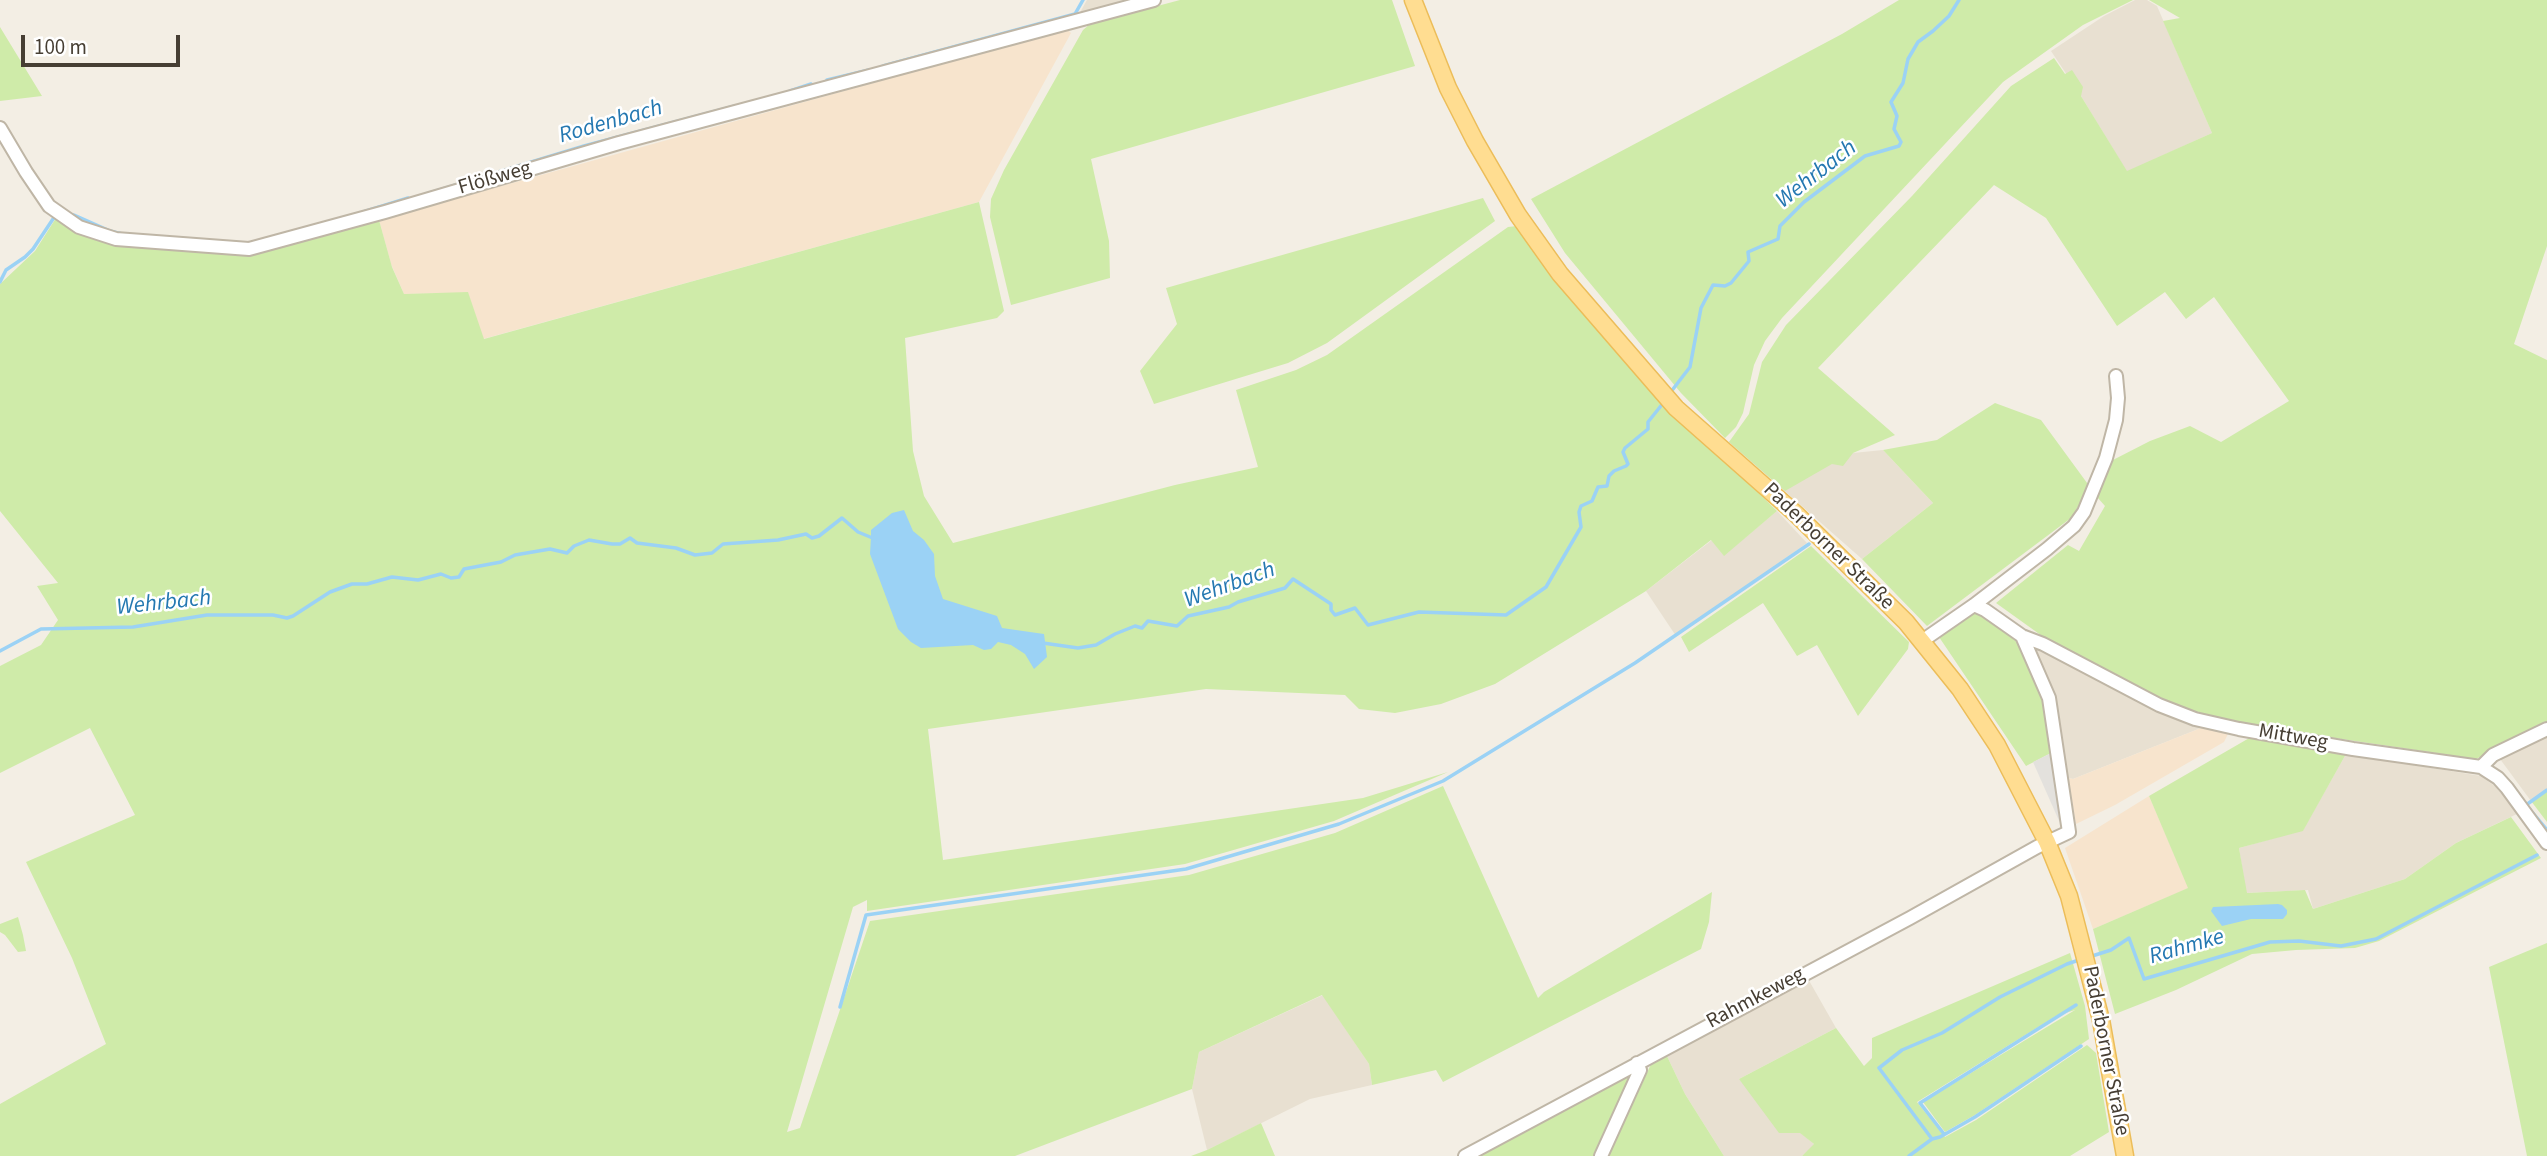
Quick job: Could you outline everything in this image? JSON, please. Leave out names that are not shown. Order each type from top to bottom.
[{"type":"main road","name":"Paderborner Straße","points":[[1413,0],[1430,45],[1475,141],[1518,215],[1573,291],[1676,408],[1830,546],[1888,602],[1960,689],[1997,745],[2047,842],[2069,896],[2101,1020],[2125,1156]]},
{"type":"street","name":"Flößweg","points":[[0,128],[49,206],[79,227],[116,239],[249,249],[385,212],[619,142],[1154,0]]},
{"type":"street","points":[[1922,641],[1974,605],[2074,526],[2084,512],[2106,457],[2116,420],[2116,376]]},
{"type":"street","name":"Mittweg","points":[[1974,605],[2022,636],[2043,644],[2173,712],[2195,719],[2340,747],[2481,768]]},
{"type":"street","name":"Mittweg","points":[[2022,636],[2049,698],[2069,832],[2047,842]]},
{"type":"street","points":[[2547,729],[2493,755],[2481,768],[2507,788],[2547,843]]},
{"type":"street","name":"Rahmkeweg","points":[[1465,1156],[2047,842]]},
{"type":"street","points":[[1601,1156],[1640,1070],[1637,1063]]},
{"type":"shaded area","points":[[1087,0],[1138,0],[1078,16]]},
{"type":"shaded area","points":[[2135,0],[2147,0],[2157,6],[2212,133],[2127,172],[2051,51],[2104,16]]},
{"type":"shaded area","points":[[1067,29],[1071,33],[979,202],[483,339],[468,293],[404,294],[391,264],[379,220]]},
{"type":"shaded area","points":[[1740,430],[1853,453],[1883,450],[1933,503],[1862,559],[1729,442]]},
{"type":"shaded area","points":[[1777,511],[1807,543],[1676,636],[1646,591],[1712,540],[1724,555]]},
{"type":"shaded area","points":[[2039,646],[2186,724],[2201,728],[2073,779],[2068,778],[2046,677],[2036,650]]},
{"type":"shaded area","points":[[2201,728],[2229,732],[2224,742],[2115,805],[2076,824],[2068,778],[2073,779]]},
{"type":"shaded area","points":[[2547,734],[2547,789],[2531,801],[2500,759]]},
{"type":"shaded area","points":[[2053,752],[2063,815],[2060,823],[2033,762]]},
{"type":"shaded area","points":[[2346,754],[2481,776],[2496,787],[2519,813],[2456,843],[2405,879],[2313,909],[2308,890],[2246,893],[2239,848],[2303,830]]},
{"type":"shaded area","points":[[2149,796],[2189,888],[2093,929],[2065,848]]},
{"type":"shaded area","points":[[1807,977],[1836,1028],[1739,1079],[1815,1145],[1802,1156],[1724,1156],[1685,1094],[1666,1054]]},
{"type":"shaded area","points":[[1323,995],[1369,1064],[1372,1085],[1310,1099],[1207,1150],[1192,1089],[1199,1052]]},
{"type":"green space","points":[[1180,0],[1392,0],[1415,66],[1091,159],[1109,241],[1110,278],[1011,305],[990,217],[991,199],[1004,170],[1083,30],[1090,24]]},
{"type":"green space","points":[[1899,0],[2133,0],[2083,25],[2003,82],[1782,318],[1765,341],[1754,365],[1743,413],[1736,427],[1725,438],[1681,393],[1565,253],[1531,199],[1842,34]]},
{"type":"green space","points":[[2149,0],[2547,0],[2547,246],[2514,344],[2547,360],[2547,724],[2476,759],[2234,723],[2174,706],[2042,636],[1996,603],[2068,545],[2079,551],[2105,506],[2097,497],[2111,461],[2150,441],[2190,426],[2221,442],[2289,401],[2214,297],[2186,319],[2165,292],[2117,326],[2046,218],[1994,185],[1818,368],[1895,435],[1853,453],[1843,466],[1832,464],[1785,491],[1729,442],[1749,414],[1762,362],[1786,325],[1912,196],[2011,86],[2054,58],[2065,74],[2072,70],[2083,87],[2081,96],[2127,171],[2212,133],[2163,21],[2180,18]]},
{"type":"green space","points":[[0,27],[42,96],[0,101]]},
{"type":"green space","points":[[1483,198],[1495,221],[1327,343],[1288,363],[1154,404],[1140,371],[1177,324],[1166,288]]},
{"type":"green space","points":[[979,202],[1004,311],[997,318],[905,338],[913,451],[924,496],[953,543],[1175,485],[1258,467],[1236,390],[1296,370],[1327,355],[1508,227],[1517,226],[1561,288],[1646,383],[1777,511],[1724,556],[1711,540],[1646,591],[1495,684],[1441,704],[1395,713],[1359,709],[1345,695],[1206,689],[928,729],[943,860],[1363,798],[1448,772],[1334,821],[1185,864],[867,911],[867,900],[853,907],[787,1132],[800,1128],[870,921],[1189,875],[1335,833],[1443,786],[1538,998],[1712,892],[1709,922],[1701,949],[1443,1082],[1436,1070],[1372,1085],[1369,1064],[1322,995],[1199,1052],[1192,1089],[1015,1156],[0,1156],[0,1104],[106,1044],[72,958],[26,862],[135,815],[90,728],[0,773],[0,666],[41,645],[58,620],[37,586],[58,583],[0,511],[0,284],[35,251],[56,218],[78,229],[250,255],[379,220],[392,267],[404,294],[468,292],[484,339]]},
{"type":"green space","points":[[1995,403],[2041,420],[2090,487],[2071,518],[1927,626],[1862,559],[1933,503],[1883,450],[1937,440]]},
{"type":"green space","points":[[1811,546],[1909,642],[1908,649],[1858,716],[1817,645],[1797,656],[1763,603],[1689,652],[1681,637]]},
{"type":"green space","points":[[1971,614],[1981,614],[2017,642],[2045,697],[2053,752],[2026,766],[1939,637]]},
{"type":"green space","points":[[2251,737],[2346,754],[2303,831],[2239,848],[2247,893],[2305,890],[2313,909],[2405,879],[2456,843],[2511,817],[2541,858],[2379,941],[2355,948],[2252,954],[2176,990],[2115,1014],[2093,929],[2188,888],[2149,796]]},
{"type":"green space","points":[[2547,789],[2547,822],[2531,801]]},
{"type":"green space","points":[[18,917],[26,951],[18,952],[0,932],[0,924]]},
{"type":"green space","points":[[2547,943],[2547,1156],[2527,1156],[2489,967]]},
{"type":"green space","points":[[2070,953],[2085,1006],[2089,1039],[1945,1132],[1923,1102],[2075,1010],[2056,1016],[1917,1102],[1945,1137],[1976,1120],[2087,1045],[2096,1053],[2109,1132],[2070,1156],[1802,1156],[1814,1144],[1800,1133],[1779,1133],[1739,1079],[1836,1028],[1864,1066],[1872,1058],[1872,1038]]},
{"type":"green space","points":[[1666,1054],[1685,1094],[1724,1156],[1609,1156],[1651,1064]]},
{"type":"green space","points":[[1628,1074],[1632,1080],[1595,1156],[1476,1156]]},
{"type":"green space","points":[[1261,1123],[1275,1156],[1191,1156],[1207,1150]]},
{"type":"water","points":[[904,510],[913,531],[934,554],[935,576],[943,599],[997,616],[1002,628],[1044,634],[1047,657],[1034,669],[1025,654],[1011,645],[998,642],[991,649],[984,650],[973,645],[921,648],[898,629],[870,554],[871,530],[892,513]]},
{"type":"water","points":[[2278,904],[2287,910],[2283,919],[2251,919],[2222,926],[2211,911],[2213,907]]},
{"type":"waterway","name":"Rodenbach","points":[[883,66],[1075,14],[1083,0]]},
{"type":"waterway","name":"Wehrbach","points":[[1670,393],[1690,367],[1701,308],[1713,285],[1725,286],[1731,283],[1749,261],[1748,252],[1778,239],[1780,226],[1804,202],[1865,156],[1899,146],[1901,142],[1894,129],[1897,116],[1891,102],[1903,83],[1908,59],[1918,42],[1949,16],[1959,0]]},
{"type":"waterway","name":"Rodenbach","points":[[827,80],[869,70]]},
{"type":"waterway","name":"Rodenbach","points":[[790,91],[811,84]]},
{"type":"waterway","name":"Rodenbach","points":[[426,194],[584,146],[735,106]]},
{"type":"waterway","name":"Rodenbach","points":[[363,212],[408,198]]},
{"type":"waterway","name":"Rodenbach","points":[[74,215],[122,234]]},
{"type":"waterway","name":"Rodenbach","points":[[0,282],[6,270],[33,249],[55,216]]},
{"type":"waterway","name":"Wehrbach","points":[[1043,643],[1078,648],[1096,645],[1135,626],[1142,628],[1148,621],[1177,626],[1188,616],[1229,607],[1285,588],[1293,579],[1331,604],[1335,615],[1355,608],[1368,625],[1419,612],[1506,615],[1546,587],[1581,527],[1581,506],[1592,501],[1598,487],[1607,486],[1609,476],[1614,471],[1628,464],[1623,452],[1625,448],[1648,429],[1648,422],[1664,402]]},
{"type":"waterway","name":"Wehrbach","points":[[0,651],[41,629],[133,627],[207,615],[273,615],[287,618],[330,592],[352,584],[367,584],[392,577],[418,580],[441,574],[451,578],[459,577],[464,569],[501,562],[515,555],[550,549],[567,553],[574,546],[589,540],[620,544],[630,538],[637,543],[676,548],[695,555],[712,553],[723,544],[778,540],[806,534],[812,538],[819,536],[842,518],[858,532],[875,539]]},
{"type":"waterway","points":[[840,1007],[866,915],[1186,869],[1339,824],[1443,781],[1635,663],[1809,544]]},
{"type":"waterway","points":[[2547,790],[2526,805],[2547,830]]},
{"type":"waterway","name":"Rahmke","points":[[2089,957],[2111,950],[2129,938],[2144,979],[2270,942],[2299,941],[2341,946],[2376,939],[2537,855]]},
{"type":"waterway","name":"Rahmke","points":[[1909,1156],[1932,1139],[1879,1068],[1902,1050],[1942,1033],[2000,997],[2082,959]]},
{"type":"waterway","name":"Rahmke","points":[[1944,1134],[1920,1103],[2076,1005]]},
{"type":"waterway","points":[[1932,1139],[1975,1117],[2081,1046]]}]
